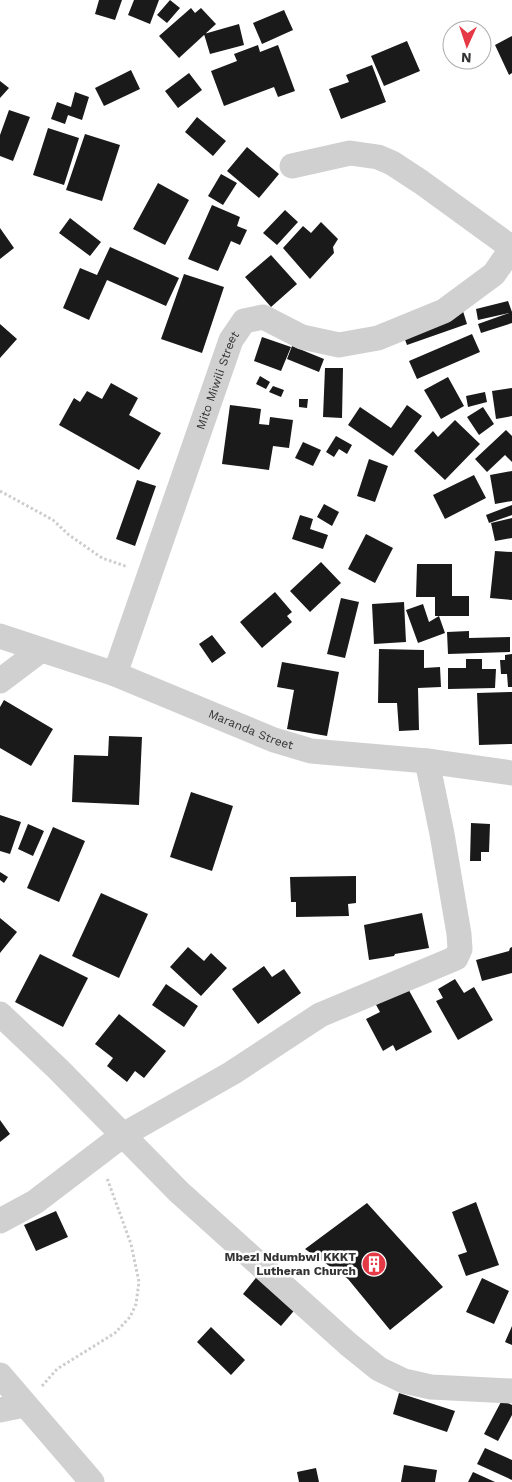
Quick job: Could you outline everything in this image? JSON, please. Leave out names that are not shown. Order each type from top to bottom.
[{"type":"street","points":[[292,166],[350,153],[378,157],[392,163],[421,182],[512,248]]},
{"type":"street","name":"Mito Miwili Street","points":[[115,674],[231,340],[244,321],[263,318],[302,337],[339,345],[378,338],[444,310],[494,274],[512,248]]},
{"type":"street","name":"Maranda Street","points":[[0,636],[115,674],[274,740],[311,751],[428,761],[512,772]]},
{"type":"street","points":[[0,681],[42,650]]},
{"type":"street","points":[[0,1221],[35,1202],[122,1135],[232,1073],[320,1015],[456,958],[460,949],[459,934],[428,761]]},
{"type":"street","points":[[0,1014],[58,1069],[179,1192],[348,1344],[379,1369],[404,1381],[432,1387],[512,1391]]},
{"type":"street","points":[[0,1375],[92,1482]]},
{"type":"street","points":[[0,1410],[24,1405]]},
{"type":"path","points":[[0,491],[53,520],[102,558],[150,574]]},
{"type":"path","points":[[24,1405],[57,1370],[114,1333],[130,1317],[136,1304],[139,1282],[131,1244],[98,1153]]},
{"type":"building","points":[[99,0],[122,0],[115,20],[95,14]]},
{"type":"building","points":[[134,0],[159,0],[150,24],[128,15]]},
{"type":"building","points":[[170,0],[180,8],[167,23],[157,15]]},
{"type":"building","points":[[191,8],[195,13],[201,8],[216,24],[179,58],[159,36]]},
{"type":"building","points":[[284,10],[293,30],[262,44],[253,23]]},
{"type":"building","points":[[239,24],[244,45],[210,54],[204,34]]},
{"type":"building","points":[[512,36],[512,73],[509,75],[495,45]]},
{"type":"building","points":[[407,41],[420,71],[384,86],[371,56]]},
{"type":"building","points":[[258,45],[260,52],[278,45],[295,91],[278,97],[274,87],[224,106],[211,71],[237,61],[234,54]]},
{"type":"building","points":[[372,65],[386,102],[341,119],[329,89],[349,82],[346,75]]},
{"type":"building","points":[[131,70],[140,89],[104,106],[95,88]]},
{"type":"building","points":[[189,73],[202,90],[178,108],[165,91]]},
{"type":"building","points":[[0,81],[9,88],[0,98]]},
{"type":"building","points":[[75,92],[89,97],[82,120],[68,115],[65,124],[51,119],[57,102],[71,107]]},
{"type":"building","points":[[9,110],[30,117],[13,161],[0,156],[0,135]]},
{"type":"building","points":[[197,117],[226,141],[213,156],[185,132]]},
{"type":"building","points":[[48,128],[79,138],[64,185],[33,175]]},
{"type":"building","points":[[85,134],[120,145],[102,201],[66,190]]},
{"type":"building","points":[[247,147],[279,174],[259,198],[227,171]]},
{"type":"building","points":[[221,174],[237,183],[223,205],[208,196]]},
{"type":"building","points":[[158,183],[189,200],[165,245],[133,229]]},
{"type":"building","points":[[212,205],[240,217],[237,226],[247,230],[240,245],[231,241],[218,271],[188,259]]},
{"type":"building","points":[[285,210],[298,222],[277,245],[263,233]]},
{"type":"building","points":[[70,218],[101,242],[90,256],[59,233]]},
{"type":"building","points":[[321,222],[338,239],[333,247],[334,253],[310,279],[283,248],[303,226],[311,233]]},
{"type":"building","points":[[0,228],[14,248],[0,259]]},
{"type":"building","points":[[110,247],[179,278],[166,306],[107,280],[89,320],[63,308],[80,268],[97,275]]},
{"type":"building","points":[[271,255],[297,284],[271,307],[245,277]]},
{"type":"building","points":[[184,274],[224,287],[202,353],[161,339]]},
{"type":"building","points":[[508,301],[512,312],[512,323],[481,333],[478,324],[509,313],[478,320],[476,309]]},
{"type":"building","points":[[462,308],[467,324],[407,345],[401,329]]},
{"type":"building","points":[[0,324],[17,339],[0,358]]},
{"type":"building","points":[[472,334],[480,352],[417,379],[409,361]]},
{"type":"building","points":[[262,337],[291,347],[281,371],[254,361]]},
{"type":"building","points":[[292,346],[324,359],[319,372],[287,359]]},
{"type":"building","points":[[325,368],[343,368],[342,418],[323,417]]},
{"type":"building","points":[[260,376],[270,382],[266,389],[256,384]]},
{"type":"building","points":[[448,377],[464,406],[441,419],[424,390]]},
{"type":"building","points":[[111,383],[138,398],[129,415],[161,433],[139,470],[59,425],[74,398],[80,402],[87,391],[102,399]]},
{"type":"building","points":[[273,386],[284,390],[281,397],[269,392]]},
{"type":"building","points":[[512,388],[512,416],[496,419],[492,391]]},
{"type":"building","points":[[485,392],[487,402],[468,407],[466,396]]},
{"type":"building","points":[[299,399],[308,399],[307,408],[299,407]]},
{"type":"building","points":[[230,405],[261,409],[259,424],[269,425],[270,417],[293,420],[289,448],[273,446],[269,470],[222,464]]},
{"type":"building","points":[[407,405],[422,416],[393,456],[348,425],[360,407],[391,428]]},
{"type":"building","points":[[483,407],[494,424],[479,435],[467,417]]},
{"type":"building","points":[[455,420],[480,444],[445,480],[414,451],[433,431],[438,437]]},
{"type":"building","points":[[506,430],[512,436],[512,462],[505,455],[487,472],[475,459]]},
{"type":"building","points":[[336,436],[352,445],[347,454],[339,449],[334,457],[326,452]]},
{"type":"building","points":[[303,442],[321,450],[313,466],[295,458]]},
{"type":"building","points":[[369,459],[388,466],[375,502],[357,496]]},
{"type":"building","points":[[512,471],[512,501],[495,504],[490,475]]},
{"type":"building","points":[[474,475],[486,498],[445,519],[433,495]]},
{"type":"building","points":[[137,480],[156,486],[135,546],[116,539]]},
{"type":"building","points":[[324,504],[339,512],[332,526],[317,517]]},
{"type":"building","points":[[512,505],[512,515],[489,523],[486,515]]},
{"type":"building","points":[[300,515],[313,519],[310,529],[328,535],[323,549],[292,539]]},
{"type":"building","points":[[512,518],[512,538],[495,541],[491,523]]},
{"type":"building","points":[[366,534],[393,548],[375,583],[348,569]]},
{"type":"building","points":[[495,551],[512,552],[512,600],[490,598]]},
{"type":"building","points":[[321,562],[341,583],[310,612],[290,591]]},
{"type":"building","points":[[417,564],[452,564],[452,596],[469,596],[469,616],[435,616],[435,597],[416,597]]},
{"type":"building","points":[[275,592],[292,612],[287,616],[292,622],[262,648],[240,622]]},
{"type":"building","points":[[341,598],[359,602],[345,658],[327,654]]},
{"type":"building","points":[[404,602],[406,642],[374,644],[372,604]]},
{"type":"building","points":[[423,604],[429,622],[439,616],[445,633],[418,643],[406,610]]},
{"type":"building","points":[[469,631],[469,638],[510,637],[510,652],[448,654],[447,632]]},
{"type":"building","points":[[212,635],[226,653],[212,663],[199,644]]},
{"type":"building","points":[[379,649],[424,650],[424,668],[440,667],[441,687],[418,688],[419,730],[399,731],[397,703],[378,703]]},
{"type":"building","points":[[512,654],[512,687],[508,687],[507,674],[501,674],[500,660],[505,660],[505,655]]},
{"type":"building","points":[[466,659],[482,659],[482,669],[496,669],[495,688],[448,689],[448,668],[466,668]]},
{"type":"building","points":[[282,662],[339,672],[327,736],[287,729],[294,690],[277,687]]},
{"type":"building","points":[[512,692],[512,744],[479,745],[477,693]]},
{"type":"building","points":[[4,700],[53,729],[31,766],[0,748],[0,707]]},
{"type":"building","points":[[109,736],[142,737],[139,805],[72,802],[74,755],[108,756]]},
{"type":"building","points":[[191,792],[233,806],[212,871],[170,857]]},
{"type":"building","points":[[0,815],[21,822],[10,854],[0,851]]},
{"type":"building","points":[[471,823],[490,824],[489,852],[481,852],[481,861],[470,861]]},
{"type":"building","points":[[28,824],[44,831],[33,856],[18,849]]},
{"type":"building","points":[[53,827],[85,841],[59,902],[27,888]]},
{"type":"building","points":[[0,872],[8,877],[4,883],[0,880]]},
{"type":"building","points":[[356,876],[356,903],[348,904],[349,916],[296,917],[296,902],[291,902],[290,877]]},
{"type":"building","points":[[101,893],[148,914],[119,978],[72,956]]},
{"type":"building","points":[[422,913],[429,948],[369,960],[364,925]]},
{"type":"building","points":[[0,918],[17,932],[0,953]]},
{"type":"building","points":[[188,947],[204,961],[211,953],[227,968],[201,996],[170,967]]},
{"type":"building","points":[[512,947],[512,973],[482,981],[476,960],[509,951]]},
{"type":"building","points":[[40,954],[88,978],[63,1027],[15,1002]]},
{"type":"building","points":[[264,966],[272,977],[284,969],[301,993],[258,1024],[232,989]]},
{"type":"building","points":[[455,979],[464,993],[474,987],[493,1020],[458,1040],[436,1001],[443,998],[438,989]]},
{"type":"building","points":[[166,984],[198,1006],[184,1027],[152,1005]]},
{"type":"building","points":[[406,985],[432,1032],[396,1051],[393,1045],[383,1051],[366,1019],[380,1012],[375,1003]]},
{"type":"building","points":[[119,1014],[166,1051],[144,1078],[135,1071],[127,1082],[107,1066],[113,1058],[95,1044]]},
{"type":"building","points":[[0,1120],[10,1134],[0,1142]]},
{"type":"building","points":[[476,1202],[499,1265],[466,1276],[458,1255],[467,1252],[452,1212]]},
{"type":"building","name":"Mbezi Ndumbwi KKKT Lutheran Church","points":[[367,1203],[443,1287],[390,1330],[348,1279],[305,1249]]},
{"type":"building","points":[[56,1211],[68,1237],[36,1251],[24,1225]]},
{"type":"building","points":[[259,1274],[298,1306],[281,1326],[243,1294]]},
{"type":"building","points":[[482,1278],[509,1291],[494,1324],[466,1312]]},
{"type":"building","points":[[512,1326],[512,1345],[505,1342]]},
{"type":"building","points":[[211,1327],[245,1360],[231,1375],[197,1342]]},
{"type":"building","points":[[399,1393],[455,1411],[447,1432],[393,1414]]},
{"type":"building","points":[[502,1400],[512,1405],[512,1415],[498,1441],[484,1434]]},
{"type":"building","points":[[485,1448],[512,1460],[512,1480],[477,1464]]},
{"type":"building","points":[[404,1465],[437,1470],[435,1482],[401,1482]]},
{"type":"building","points":[[316,1468],[319,1482],[299,1482],[297,1472]]},
{"type":"building","points":[[473,1472],[495,1482],[468,1482]]},
{"type":"place","name":"Mbezi Ndumbwi KKKT Lutheran Church","points":[[374,1264]]}]
